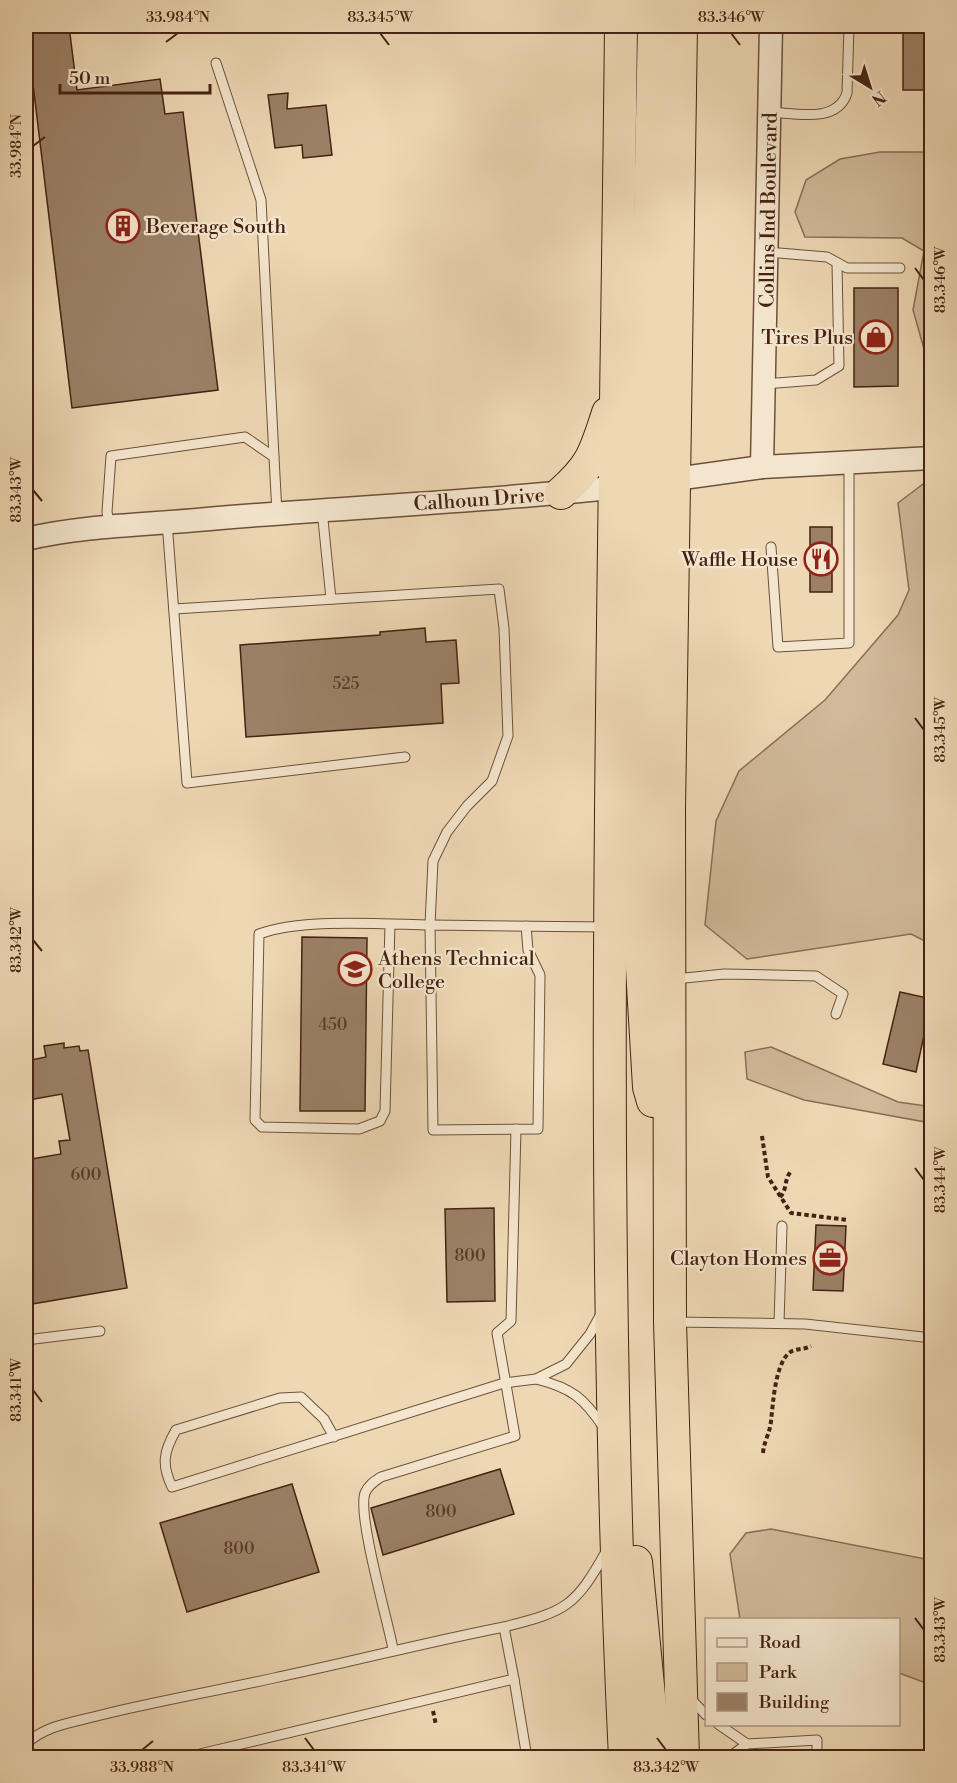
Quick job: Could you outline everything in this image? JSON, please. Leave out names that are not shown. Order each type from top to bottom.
[{"type":"highway","points":[[621,26],[617,383],[646,483],[670,979],[670,1322],[679,1687],[683,1758]]},
{"type":"highway","points":[[654,26],[639,737],[639,917],[650,1087],[670,1163]]},
{"type":"highway","points":[[626,1758],[614,1444],[611,927],[681,26]]},
{"type":"highway","points":[[561,493],[584,473],[595,452],[617,383]]},
{"type":"highway","points":[[615,1493],[635,1546],[655,1758]]},
{"type":"street","name":"Collins Ind Boulevard","points":[[762,467],[771,26]]},
{"type":"street","name":"Calhoun Drive","points":[[26,539],[110,527],[167,522],[561,493],[762,467],[932,458]]},
{"type":"lane","points":[[770,112],[823,114],[844,104],[847,93],[849,26]]},
{"type":"lane","points":[[216,63],[261,201],[277,513]]},
{"type":"lane","points":[[767,252],[827,257],[847,268],[900,268]]},
{"type":"lane","points":[[764,384],[816,380],[839,366],[837,263]]},
{"type":"lane","points":[[110,527],[107,512],[111,456],[245,437],[274,457]]},
{"type":"lane","points":[[771,547],[778,647],[849,643],[849,461]]},
{"type":"lane","points":[[322,510],[331,599]]},
{"type":"lane","points":[[167,522],[187,783],[405,757]]},
{"type":"lane","points":[[174,609],[499,589],[504,628],[508,736],[502,759],[492,781],[454,823],[433,861],[430,925],[433,1130],[538,1129],[540,975],[528,950],[526,926]]},
{"type":"lane","points":[[390,924],[385,1111],[380,1121],[359,1129],[262,1127],[255,1120],[259,933],[278,927],[390,924],[611,927]]},
{"type":"lane","points":[[670,979],[724,974],[816,976],[843,994],[836,1014]]},
{"type":"lane","points":[[393,1649],[363,1507],[365,1494],[370,1485],[381,1477],[515,1436],[504,1383],[498,1334],[511,1321],[516,1129]]},
{"type":"lane","points":[[779,1323],[782,1226]]},
{"type":"lane","points":[[334,1437],[324,1419],[301,1397],[280,1398],[176,1430],[164,1450],[164,1470],[172,1487],[334,1437],[504,1383],[536,1379],[566,1364],[576,1354],[612,1294]]},
{"type":"lane","points":[[670,1322],[779,1323],[932,1338]]},
{"type":"lane","points":[[26,1340],[100,1331]]},
{"type":"lane","points":[[536,1379],[557,1384],[580,1397],[614,1444]]},
{"type":"lane","points":[[26,1744],[40,1734],[63,1725],[173,1697],[324,1668],[393,1649],[545,1617],[580,1594],[616,1534]]},
{"type":"lane","points":[[504,1627],[526,1758]]},
{"type":"lane","points":[[183,1758],[514,1679]]},
{"type":"lane","points":[[679,1687],[705,1714]]},
{"type":"lane","points":[[720,1726],[747,1744]]},
{"type":"lane","points":[[728,1758],[747,1744],[818,1740],[817,1758]]},
{"type":"path","points":[[762,1136],[768,1177],[790,1213],[796,1216],[848,1220]]},
{"type":"path","points":[[780,1197],[784,1193],[785,1178],[792,1170]]},
{"type":"path","points":[[763,1453],[763,1440],[771,1422],[777,1379],[784,1360],[792,1351],[811,1346]]},
{"type":"green space","points":[[880,152],[931,152],[931,365],[928,363],[913,310],[924,251],[902,238],[805,237],[795,212],[806,180],[840,159]]},
{"type":"green space","points":[[931,478],[931,944],[911,934],[747,959],[705,925],[716,821],[739,771],[825,700],[898,615],[909,590],[898,503]]},
{"type":"green space","points":[[771,1047],[898,1102],[926,1106],[931,1102],[931,1123],[804,1100],[747,1079],[745,1052]]},
{"type":"green space","points":[[771,1529],[931,1560],[931,1685],[900,1673],[900,1618],[740,1618],[730,1554],[746,1533]]},
{"type":"building","name":"Beverage South","points":[[26,26],[69,26],[77,90],[160,79],[165,114],[183,112],[218,390],[72,408]]},
{"type":"building","points":[[903,26],[932,26],[932,90],[903,90]]},
{"type":"building","points":[[288,93],[287,109],[326,105],[332,155],[303,158],[302,145],[275,148],[268,95]]},
{"type":"building","name":"Tires Plus","points":[[854,288],[898,288],[898,386],[854,387]]},
{"type":"building","name":"Waffle House","points":[[810,527],[832,527],[832,592],[810,592]]},
{"type":"building","points":[[425,628],[426,642],[456,640],[459,683],[441,684],[443,723],[246,737],[240,645],[380,635],[380,632]]},
{"type":"building","points":[[302,937],[367,938],[365,1111],[300,1111]]},
{"type":"building","points":[[900,992],[932,999],[916,1072],[883,1064]]},
{"type":"building","points":[[64,1043],[64,1048],[79,1046],[80,1051],[88,1050],[127,1288],[26,1305],[26,1160],[61,1154],[59,1141],[70,1140],[62,1094],[28,1100],[26,1061],[46,1057],[44,1046]]},
{"type":"building","points":[[494,1208],[495,1301],[447,1302],[445,1209]]},
{"type":"building","name":"Clayton Homes","points":[[816,1225],[846,1226],[843,1291],[813,1290]]},
{"type":"building","points":[[500,1469],[514,1514],[383,1555],[371,1508]]},
{"type":"building","points":[[292,1484],[319,1572],[187,1612],[160,1523]]},
{"type":"place","name":"Beverage South","points":[[123,226]]},
{"type":"place","name":"Tires Plus","points":[[876,337]]},
{"type":"place","name":"Waffle House","points":[[821,559]]},
{"type":"place","name":"Athens Technical College","points":[[355,969]]},
{"type":"place","name":"Clayton Homes","points":[[830,1258]]}]
